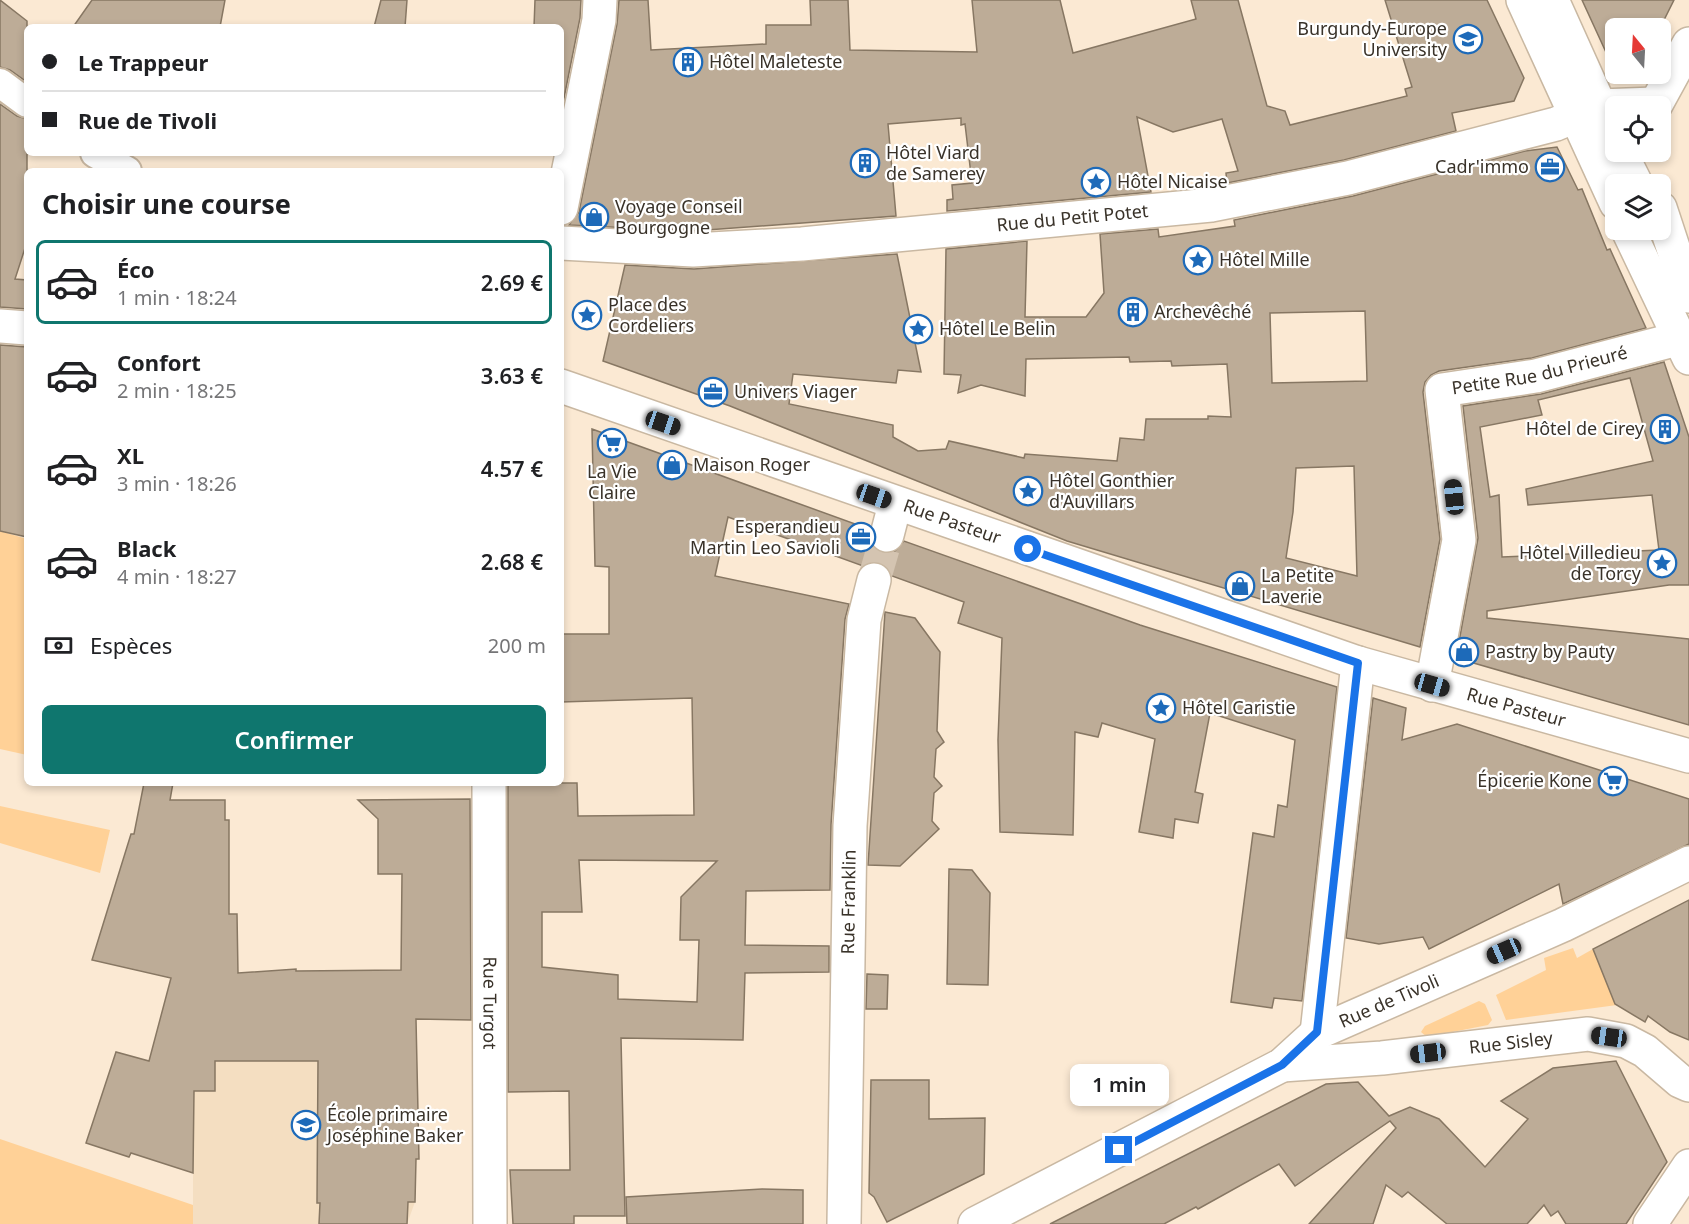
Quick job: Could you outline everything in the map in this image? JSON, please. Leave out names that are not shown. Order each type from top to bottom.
[{"type":"street","points":[[564,193],[599,20],[600,0]]},
{"type":"street","points":[[1523,0],[1566,92],[1605,131]]},
{"type":"street","points":[[1552,0],[1607,174]]},
{"type":"street","points":[[1660,96],[1689,44]]},
{"type":"street","points":[[0,83],[24,101]]},
{"type":"street","name":"Rue du Petit Potet","points":[[564,243],[704,249],[802,244],[1211,205],[1348,178],[1556,124],[1587,112],[1605,110]]},
{"type":"street","points":[[1587,112],[1595,135],[1616,174]]},
{"type":"street","points":[[100,156],[122,168]]},
{"type":"street","points":[[1632,240],[1679,348]]},
{"type":"street","points":[[1645,240],[1656,266],[1671,289],[1689,298]]},
{"type":"street","points":[[1662,240],[1689,298]]},
{"type":"street","points":[[1670,240],[1689,298]]},
{"type":"street","points":[[0,326],[24,328]]},
{"type":"street","name":"Petite Rue du Prieuré","points":[[1436,672],[1459,540],[1442,390],[1536,376],[1679,348]]},
{"type":"street","name":"Rue Pasteur","points":[[564,387],[891,519],[1358,663],[1436,672],[1689,756]]},
{"type":"street","name":"Rue Franklin","points":[[844,1224],[850,826],[864,620],[874,580]]},
{"type":"street","points":[[1317,1032],[1358,663]]},
{"type":"street","name":"Rue Turgot","points":[[489,786],[490,1224]]},
{"type":"street","name":"Rue de Tivoli","points":[[975,1224],[1282,1065],[1317,1032],[1563,925],[1689,863]]},
{"type":"street","name":"Rue Sisley","points":[[1282,1065],[1382,1058],[1588,1035],[1626,1041],[1645,1051],[1680,1081],[1689,1085]]},
{"type":"street","points":[[1650,1224],[1689,1166]]},
{"type":"shaded area","points":[[0,531],[24,538],[24,754],[0,749]]},
{"type":"shaded area","points":[[0,806],[110,830],[100,873],[0,843]]},
{"type":"shaded area","points":[[1573,948],[1577,958],[1593,949],[1617,1005],[1506,1020],[1496,995],[1546,970],[1544,958]]},
{"type":"shaded area","points":[[1479,1001],[1485,1004],[1492,1020],[1488,1025],[1427,1037],[1421,1032],[1425,1026]]},
{"type":"shaded area","name":"École primaire Joséphine Baker","points":[[193,1016],[297,1061],[416,1063],[419,1159],[416,1160],[415,1202],[407,1224],[193,1224]]},
{"type":"shaded area","points":[[0,1139],[193,1205],[193,1224],[0,1224]]},
{"type":"building","points":[[0,0],[27,21],[27,24],[24,24],[24,80],[10,70],[0,67]]},
{"type":"building","points":[[92,0],[225,0],[221,24],[75,24]]},
{"type":"building","points":[[381,0],[407,0],[405,24],[375,24]]},
{"type":"building","points":[[535,0],[581,0],[580,18],[564,98],[564,24],[534,24]]},
{"type":"building","points":[[619,0],[648,0],[651,50],[766,44],[766,25],[811,25],[810,0],[848,0],[850,50],[977,52],[972,0],[1060,0],[1073,53],[1196,19],[1191,0],[1238,0],[1267,106],[1285,111],[1290,125],[1407,96],[1405,89],[1412,87],[1385,0],[1487,0],[1524,78],[1514,101],[1452,113],[1456,131],[1344,160],[1227,183],[1226,173],[1238,171],[1222,119],[1173,132],[1137,117],[1151,192],[947,211],[947,200],[953,199],[952,185],[972,183],[965,124],[961,125],[961,118],[888,124],[896,216],[693,231],[569,225],[579,212],[617,24]]},
{"type":"building","points":[[1582,0],[1674,0],[1665,18],[1605,18],[1605,50]]},
{"type":"building","points":[[0,104],[24,118],[24,156],[27,156],[27,168],[24,168],[24,251],[15,279],[24,280],[24,309],[0,307]]},
{"type":"building","points":[[1557,147],[1578,190],[1582,189],[1607,250],[1610,249],[1646,328],[1532,358],[1439,371],[1425,382],[1423,392],[1440,539],[1420,647],[1067,541],[730,406],[603,361],[625,265],[694,269],[897,254],[921,372],[898,370],[896,383],[793,374],[789,404],[893,425],[893,437],[918,451],[946,449],[949,441],[1024,458],[1025,454],[1117,461],[1120,438],[1144,440],[1146,419],[1231,417],[1227,364],[1172,366],[1171,361],[1130,362],[1129,357],[1026,359],[1025,396],[981,385],[958,393],[961,375],[944,374],[946,249],[1027,241],[1025,317],[1086,317],[1104,293],[1100,234],[1158,229],[1159,237],[1235,226],[1234,220],[1353,196],[1525,151]],"holes":[[[1365,311],[1367,381],[1272,383],[1270,313]],[[1354,466],[1357,576],[1286,558],[1293,512],[1296,468]]]},
{"type":"building","points":[[0,345],[24,347],[24,536],[0,531]]},
{"type":"building","points":[[1664,362],[1689,437],[1689,585],[1669,585],[1487,611],[1487,618],[1689,639],[1689,725],[1456,658],[1478,538],[1463,406],[1541,394]],"holes":[[[1630,378],[1653,461],[1526,489],[1528,505],[1652,495],[1659,550],[1502,557],[1499,495],[1490,497],[1480,427],[1542,415],[1538,400]]]},
{"type":"building","points":[[592,429],[869,529],[869,541],[874,549],[882,553],[893,553],[904,541],[1140,625],[1337,687],[1302,1001],[1274,998],[1272,1008],[1231,1002],[1253,833],[1274,837],[1278,805],[1287,807],[1295,740],[1210,713],[1195,792],[1203,794],[1198,823],[1175,819],[1173,838],[1139,832],[1155,739],[1102,723],[1098,737],[1075,732],[1073,835],[1000,832],[998,740],[1002,638],[958,623],[964,602],[892,576],[887,567],[879,562],[869,562],[863,566],[728,517],[715,576],[849,604],[845,619],[831,825],[830,890],[746,891],[745,945],[829,946],[829,972],[745,973],[743,1040],[621,1038],[625,1216],[574,1216],[574,1224],[513,1224],[510,1170],[570,1170],[569,1091],[508,1092],[508,786],[564,786],[564,783],[577,783],[578,816],[694,815],[692,698],[564,702],[564,634],[609,634],[609,567],[595,566]],"holes":[[[579,860],[717,861],[681,897],[680,940],[699,940],[697,1002],[618,999],[618,975],[542,967],[542,912],[582,912]]]},
{"type":"building","points":[[885,612],[915,618],[940,652],[937,731],[944,742],[936,749],[934,777],[942,786],[934,793],[932,821],[939,829],[900,866],[868,865]]},
{"type":"building","points":[[1373,698],[1406,708],[1402,740],[1457,724],[1689,799],[1689,844],[1563,904],[1559,884],[1429,949],[1423,937],[1379,944],[1346,938]]},
{"type":"building","points":[[143,786],[172,786],[170,800],[225,800],[225,820],[229,820],[229,914],[237,914],[238,973],[296,969],[296,971],[401,970],[402,874],[378,874],[378,819],[358,800],[470,799],[471,1020],[416,1019],[419,1159],[416,1159],[415,1202],[408,1202],[407,1224],[319,1224],[320,1203],[317,1203],[318,1061],[215,1061],[215,1091],[194,1091],[193,1173],[131,1153],[129,1157],[86,1143],[116,1052],[149,1061],[171,978],[92,960],[131,834],[134,834]]},
{"type":"building","points":[[949,869],[972,870],[990,893],[988,985],[947,984]]},
{"type":"building","points":[[1689,900],[1689,1040],[1670,1032],[1648,1016],[1645,1022],[1615,1004],[1593,949]]},
{"type":"building","points":[[867,974],[888,975],[887,1009],[866,1009]]},
{"type":"building","points":[[1616,1061],[1667,1162],[1626,1224],[1566,1224],[1558,1211],[1551,1216],[1544,1205],[1527,1224],[1447,1224],[1408,1192],[1402,1197],[1386,1185],[1373,1224],[1309,1224],[1396,1128],[1390,1121],[1295,1186],[1279,1164],[1198,1209],[1196,1207],[1164,1224],[1050,1224],[1326,1084],[1358,1082],[1389,1116],[1410,1107],[1439,1119],[1485,1167],[1528,1119],[1501,1101],[1553,1068]]},
{"type":"building","points":[[871,1080],[929,1080],[929,1119],[985,1118],[984,1174],[887,1222],[874,1197],[869,1193]]},
{"type":"building","points":[[762,1189],[803,1190],[803,1224],[627,1224],[626,1197]]},
{"type":"tunnel","points":[[874,580],[887,535]]},
{"type":"place","name":"Burgundy-Europe University","points":[[1468,39]]},
{"type":"place","name":"Hôtel Maleteste","points":[[688,62]]},
{"type":"place","name":"Hôtel Viard de Samerey","points":[[865,163]]},
{"type":"place","name":"Cadr'immo","points":[[1550,167]]},
{"type":"place","name":"Hôtel Nicaise","points":[[1096,182]]},
{"type":"place","name":"Voyage Conseil Bourgogne","points":[[594,217]]},
{"type":"place","name":"Hôtel Mille","points":[[1198,260]]},
{"type":"place","name":"Archevêché","points":[[1133,312]]},
{"type":"place","name":"Place des Cordeliers","points":[[587,315]]},
{"type":"place","name":"Hôtel Le Belin","points":[[918,329]]},
{"type":"place","name":"Univers Viager","points":[[713,392]]},
{"type":"place","name":"Hôtel de Cirey","points":[[1665,429]]},
{"type":"place","name":"La Vie Claire","points":[[612,443]]},
{"type":"place","name":"Maison Roger","points":[[672,465]]},
{"type":"place","name":"Hôtel Gonthier d'Auvillars","points":[[1028,491]]},
{"type":"place","name":"Esperandieu Martin Leo Savioli","points":[[861,537]]},
{"type":"place","name":"Hôtel Villedieu de Torcy","points":[[1662,563]]},
{"type":"place","name":"La Petite Laverie","points":[[1240,586]]},
{"type":"place","name":"Pastry by Pauty","points":[[1464,652]]},
{"type":"place","name":"Hôtel Caristie","points":[[1161,708]]},
{"type":"place","name":"Épicerie Kone","points":[[1613,781]]},
{"type":"place","name":"École primaire Joséphine Baker","points":[[306,1125]]},
{"type":"route","points":[[1028,549],[1358,663],[1317,1032],[1282,1065],[1119,1150]]}]
